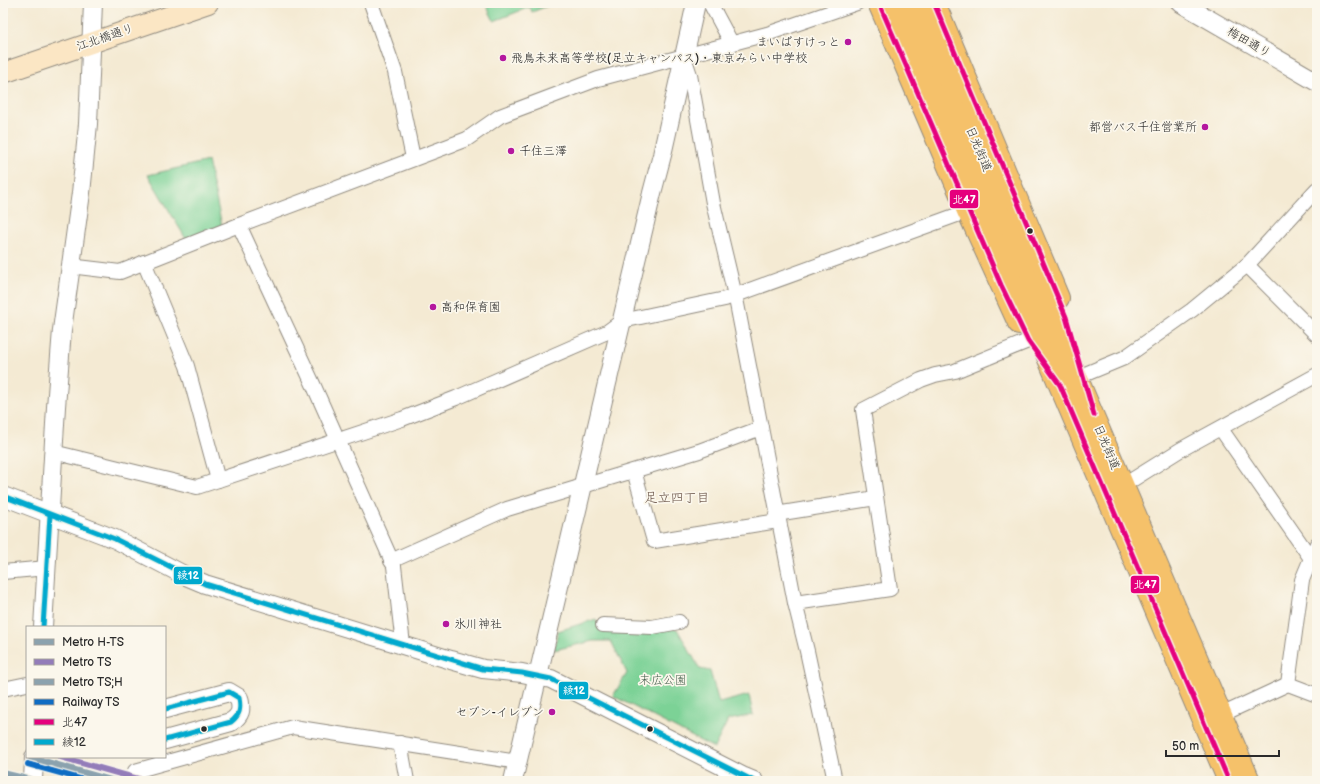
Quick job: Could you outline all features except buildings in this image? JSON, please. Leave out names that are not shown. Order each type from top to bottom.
[{"type":"highway","points":[[879,3],[968,211],[1028,341],[1060,386]]},
{"type":"highway","name":"日光街道","points":[[897,3],[1024,277],[1091,408],[1249,781]]},
{"type":"highway","name":"日光街道","points":[[916,3],[1024,277],[1060,386],[1229,781]]},
{"type":"highway","points":[[934,3],[1066,317],[1084,375],[1091,408]]},
{"type":"main road","name":"江北橋通り","points":[[3,72],[208,3]]},
{"type":"street","points":[[43,626],[62,330],[88,124],[93,3]]},
{"type":"street","points":[[371,3],[395,72],[413,158]]},
{"type":"street","points":[[513,781],[662,155],[696,3]]},
{"type":"street","points":[[710,3],[732,44]]},
{"type":"street","points":[[72,258],[78,267],[120,272],[238,225],[467,139],[500,116],[598,79],[774,32],[858,3]]},
{"type":"street","name":"梅田通り","points":[[1180,3],[1317,82]]},
{"type":"street","points":[[684,57],[690,75],[713,203],[734,295],[761,428],[794,603],[807,651],[835,781]]},
{"type":"street","points":[[1084,375],[1124,358],[1192,310],[1247,265],[1317,190]]},
{"type":"street","points":[[53,452],[197,487],[402,419],[456,398],[607,332],[622,321],[725,299],[968,211]]},
{"type":"street","points":[[238,225],[338,440],[394,566],[403,645]]},
{"type":"street","points":[[144,262],[187,366],[218,480]]},
{"type":"street","points":[[1247,265],[1317,335]]},
{"type":"street","points":[[794,603],[890,589],[863,410],[921,380],[935,375],[955,371],[1028,341]]},
{"type":"street","points":[[1124,485],[1180,450],[1221,429],[1317,375]]},
{"type":"street","points":[[392,561],[508,509],[699,451],[761,428]]},
{"type":"street","points":[[1221,429],[1310,557]]},
{"type":"street","points":[[634,470],[654,541],[876,498]]},
{"type":"street","points":[[3,496],[115,539],[186,576],[205,584],[483,669],[551,679],[754,781]]},
{"type":"street","points":[[1288,684],[1302,580],[1310,557],[1317,544]]},
{"type":"street","points":[[3,572],[47,568]]},
{"type":"street","points":[[603,625],[652,627],[678,622]]},
{"type":"street","points":[[3,689],[26,684]]},
{"type":"street","points":[[1221,715],[1288,684],[1317,695]]},
{"type":"street","points":[[166,709],[229,692],[239,698],[241,707],[240,712],[231,722],[166,740]]},
{"type":"street","points":[[135,771],[293,727],[518,762]]},
{"type":"street","points":[[400,743],[407,781]]},
{"type":"street","points":[[33,781],[34,758]]},
{"type":"green space","points":[[485,3],[555,3],[532,12],[530,7],[494,21]]},
{"type":"green space","points":[[208,161],[222,226],[186,239],[148,175]]},
{"type":"green space","name":"末広公園","points":[[596,619],[600,630],[677,629],[700,669],[710,671],[719,703],[749,695],[753,715],[728,720],[714,748],[613,696],[627,673],[611,641],[593,641],[554,650],[558,631]]},
{"type":"metro line","name":"H-TS","points":[[34,758],[114,781]]},
{"type":"metro line","name":"TS","points":[[64,758],[145,781]]},
{"type":"metro line","name":"TS;H","points":[[3,773],[36,781]]},
{"type":"rail line","name":"TS","points":[[28,764],[89,781]]},
{"type":"transit line","name":"北47","points":[[879,3],[1001,285],[1028,341],[1060,385],[1229,781]]},
{"type":"transit line","name":"北47","points":[[934,3],[1066,317],[1094,415]]},
{"type":"transit line","name":"綾12","points":[[3,496],[115,539],[205,584],[483,669],[522,673],[551,679],[754,781]]},
{"type":"transit line","name":"綾12","points":[[43,626],[50,515]]},
{"type":"transit line","name":"綾12","points":[[166,709],[229,692],[239,698],[240,705],[238,714],[231,722],[166,740]]},
{"type":"place","name":"まいばすけっと","points":[[848,42]]},
{"type":"place","name":"飛鳥未来高等学校(足立キャンパス)・東京みらい中学校","points":[[503,58]]},
{"type":"place","name":"都営バス千住営業所","points":[[1205,127]]},
{"type":"place","name":"千住三澤","points":[[511,151]]},
{"type":"place","name":"高和保育園","points":[[433,307]]},
{"type":"place","name":"氷川神社","points":[[446,624]]},
{"type":"place","name":"セブン-イレブン","points":[[552,712]]},
{"type":"district","name":"足立四丁目","points":[[677,497]]}]
